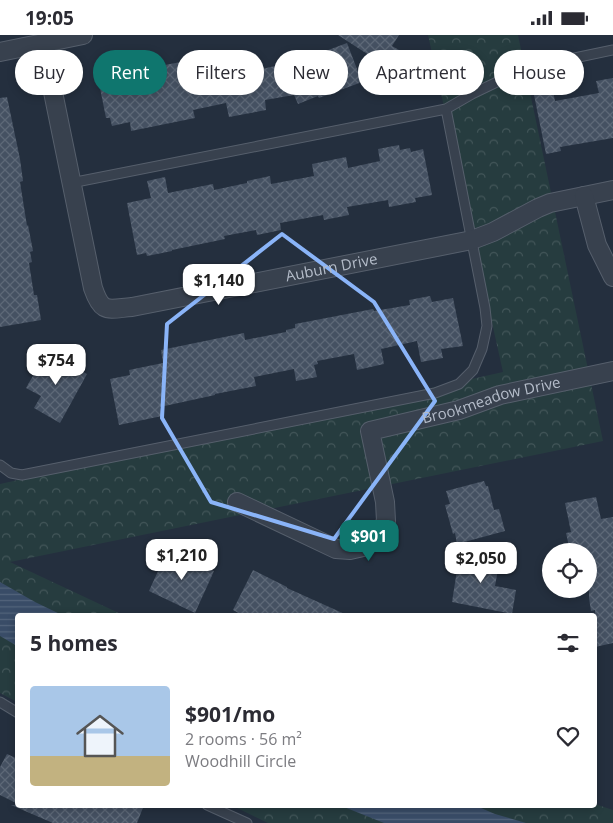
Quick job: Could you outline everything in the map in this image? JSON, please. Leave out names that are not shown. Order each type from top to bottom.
[{"type":"street","points":[[0,52],[83,35]]},
{"type":"street","name":"Auburn Drive","points":[[43,43],[92,288],[98,303],[107,309],[132,307],[472,240],[493,232],[550,203],[613,190]]},
{"type":"street","points":[[584,196],[597,245],[613,277]]},
{"type":"street","name":"Brookmeadow Drive","points":[[237,501],[336,549],[350,550],[363,547],[378,537],[386,521],[385,502],[370,431],[459,410],[500,395],[613,371]]},
{"type":"lane","points":[[71,183],[446,109],[522,70],[613,51]]},
{"type":"lane","points":[[0,465],[11,473],[22,475],[435,393],[459,384],[473,370],[482,349],[487,326],[446,109]]},
{"type":"lane","points":[[0,702],[15,711]]},
{"type":"lane","points":[[214,808],[247,823]]},
{"type":"highlighted area","points":[[282,234],[374,302],[435,401],[334,539],[211,502],[162,418],[167,324]]},
{"type":"green space","points":[[428,35],[518,35],[521,50],[494,50],[494,95],[531,95],[603,441],[10,562],[119,613],[15,613],[15,701],[0,693],[0,484],[503,372],[441,95],[484,95],[484,50],[431,50]]},
{"type":"green space","points":[[597,805],[613,810],[613,823],[268,823],[237,808],[597,808]]},
{"type":"water","points":[[0,582],[58,613],[15,613],[15,645],[0,636]]},
{"type":"water","points":[[346,808],[481,808],[526,823],[384,823]]},
{"type":"building","points":[[338,35],[399,35],[392,46],[399,50],[361,50]]},
{"type":"building","points":[[347,43],[358,72],[358,83],[348,87],[348,50],[328,50]]},
{"type":"building","points":[[177,63],[177,95],[264,95],[264,69],[274,66],[274,95],[294,95],[265,100],[266,110],[229,117],[226,103],[193,110],[195,118],[131,131],[130,122],[112,126],[110,118],[106,118],[101,95],[167,95],[167,65]]},
{"type":"building","points":[[613,78],[613,138],[560,147],[561,151],[546,154],[534,95],[554,95],[555,101],[599,93],[596,81]]},
{"type":"building","points":[[294,95],[327,95],[319,98],[318,96],[298,104]]},
{"type":"building","points":[[7,97],[20,159],[23,181],[20,182],[33,251],[30,252],[32,262],[29,263],[34,295],[37,295],[41,320],[0,327],[0,98]]},
{"type":"building","points":[[399,145],[400,150],[410,148],[411,152],[423,149],[432,195],[415,198],[416,202],[389,207],[388,200],[347,207],[349,215],[324,220],[323,215],[280,223],[281,230],[257,235],[256,230],[224,236],[225,239],[172,251],[147,256],[146,253],[137,255],[127,203],[151,198],[147,181],[165,177],[168,193],[213,184],[214,190],[270,176],[271,184],[314,176],[312,164],[346,157],[348,168],[380,161],[378,149]]},
{"type":"building","points":[[430,296],[432,302],[453,298],[463,346],[441,349],[443,358],[421,362],[417,341],[381,349],[384,364],[357,370],[354,354],[317,361],[318,364],[314,365],[317,377],[296,381],[294,369],[254,377],[256,386],[160,407],[162,416],[119,425],[110,379],[130,375],[129,370],[163,363],[161,350],[244,333],[245,340],[286,332],[286,330],[295,328],[295,324],[373,309],[374,311],[410,305],[409,300]]},
{"type":"building","points":[[47,351],[87,374],[60,423],[34,408],[41,396],[26,388]]},
{"type":"building","points":[[484,481],[486,486],[488,486],[494,510],[499,509],[505,531],[457,544],[445,505],[450,504],[446,491]]},
{"type":"building","points":[[596,497],[601,519],[613,517],[613,643],[597,647],[597,613],[595,613],[595,610],[591,611],[589,598],[597,598],[597,543],[568,543],[566,533],[571,532],[565,503]]},
{"type":"building","points":[[168,549],[214,571],[195,613],[149,591]]},
{"type":"building","points":[[460,551],[500,558],[495,586],[516,590],[512,613],[452,602]]},
{"type":"building","points":[[253,570],[287,588],[343,613],[238,613],[233,610]]},
{"type":"building","points":[[7,754],[15,758],[15,802],[0,795],[0,767]]},
{"type":"building","points":[[18,808],[143,808],[137,823],[53,823]]}]
